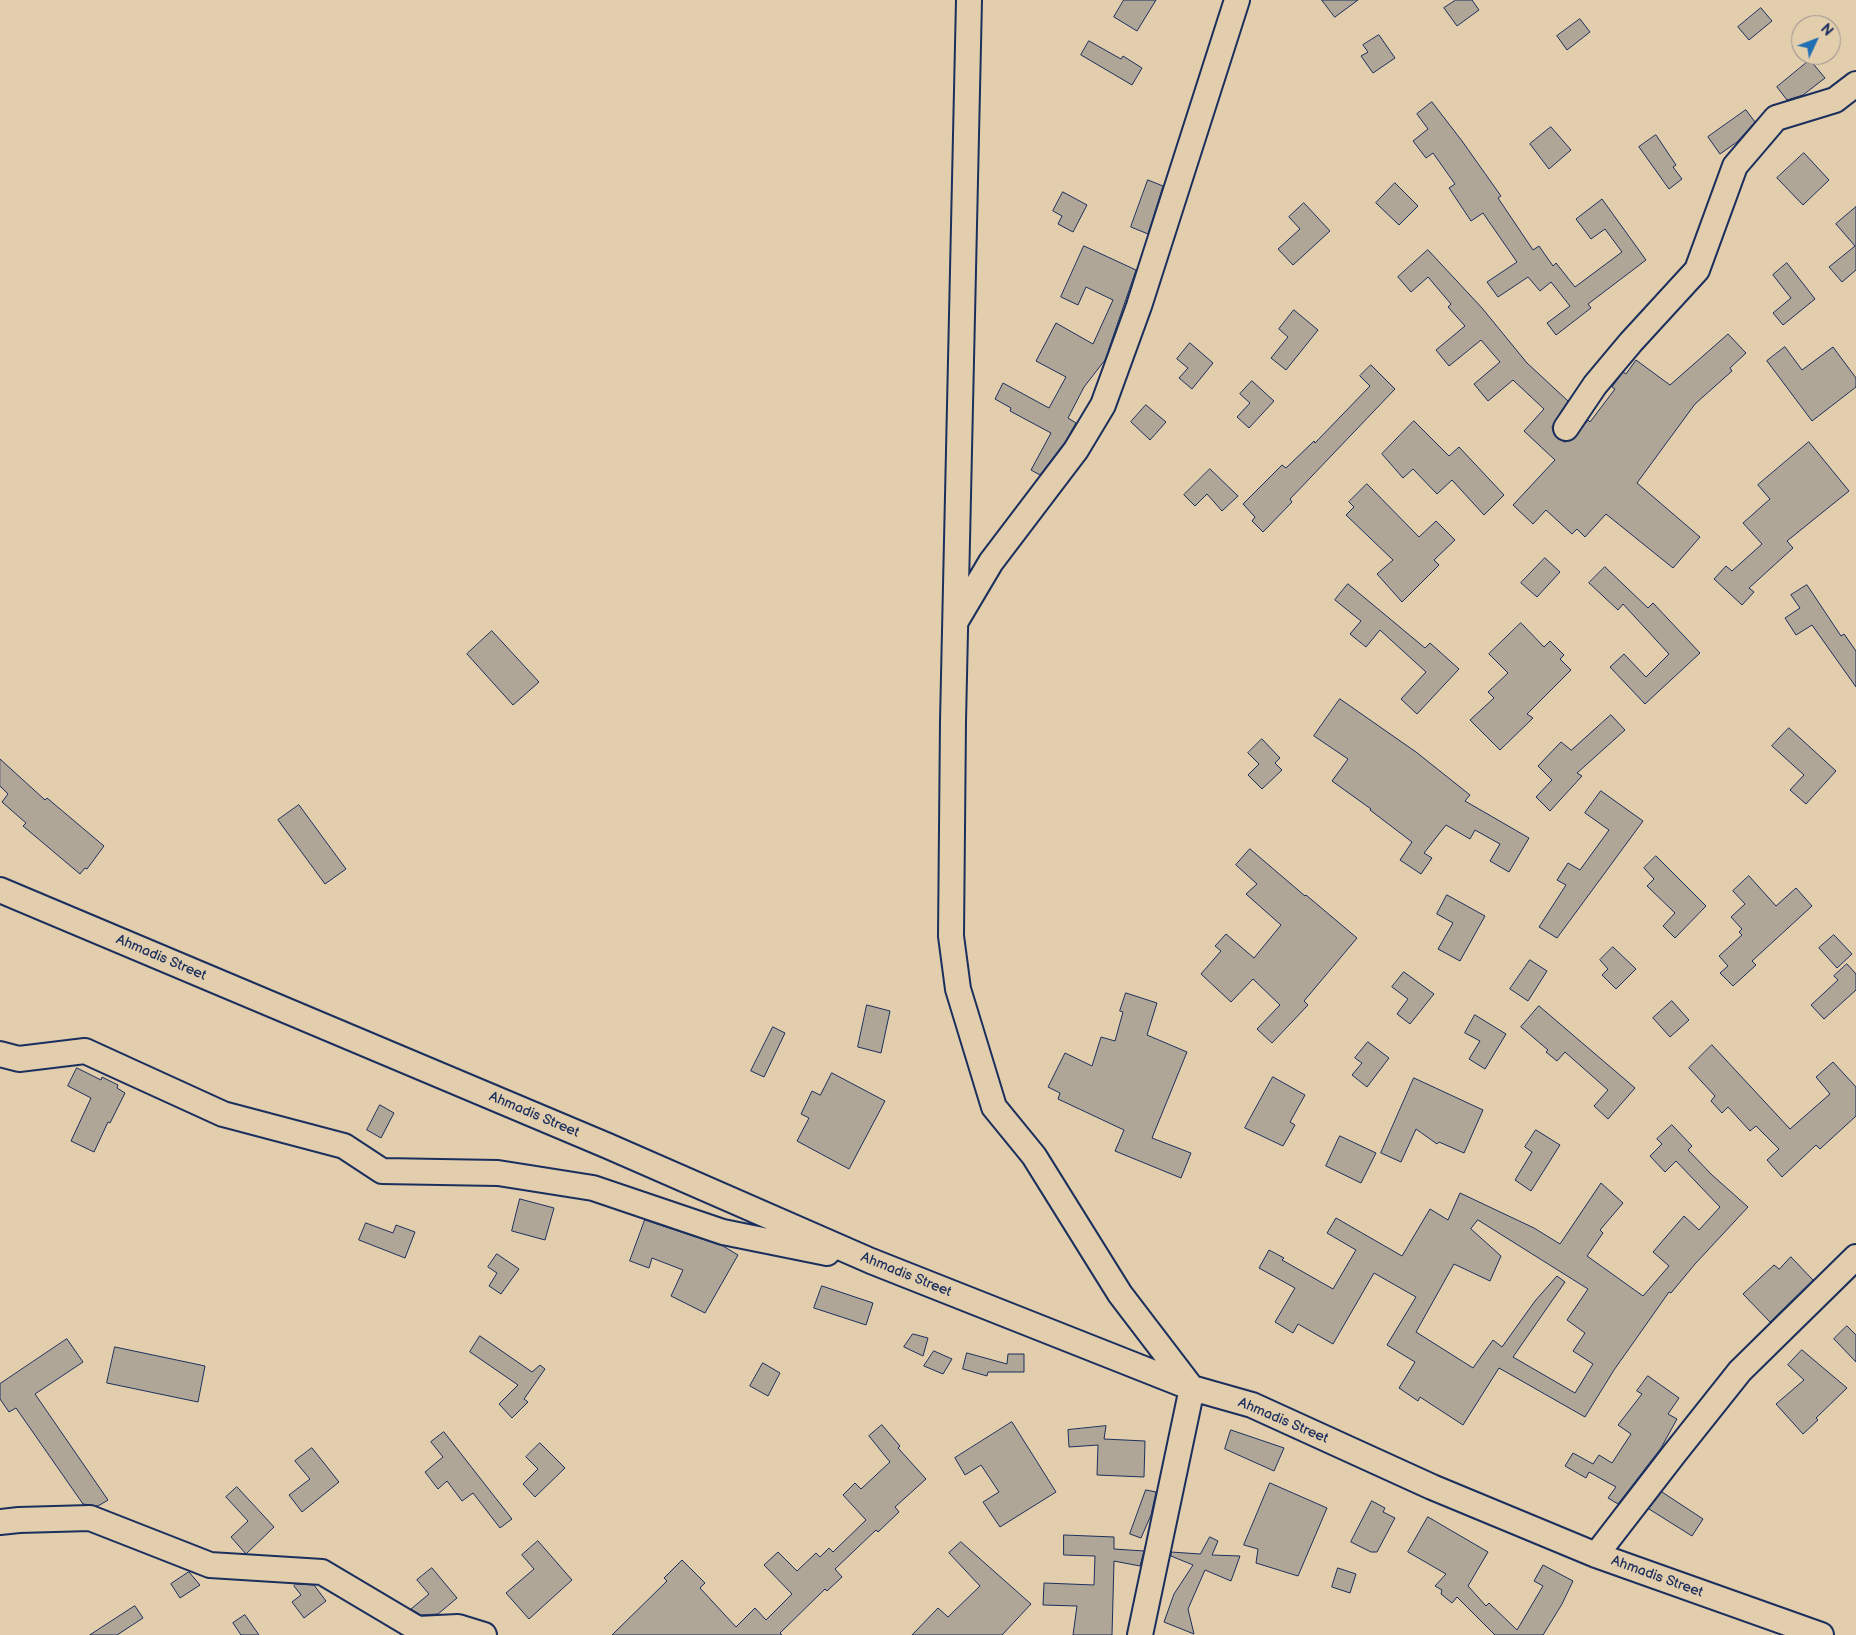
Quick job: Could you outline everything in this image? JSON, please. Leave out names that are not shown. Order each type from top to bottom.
[{"type":"street","points":[[969,0],[954,623],[951,936],[958,989],[994,1107],[1034,1156],[1120,1294],[1192,1388],[1140,1635]]},
{"type":"street","points":[[954,623],[991,562],[1076,450],[1103,406],[1142,297],[1237,0]]},
{"type":"street","points":[[1566,428],[1595,385],[1697,270],[1735,166],[1776,118],[1835,100],[1856,84]]},
{"type":"street","name":"Ahmadis Street","points":[[0,890],[608,1146],[871,1261],[1192,1388],[1252,1405],[1432,1487],[1596,1555],[1821,1635]]},
{"type":"street","points":[[0,1054],[19,1059],[85,1051],[223,1114],[344,1146],[382,1170],[498,1174],[593,1188],[723,1232],[871,1261]]},
{"type":"street","points":[[1596,1555],[1740,1371],[1856,1257]]},
{"type":"street","points":[[0,1522],[90,1518],[210,1565],[261,1570],[322,1572],[418,1629],[458,1627],[484,1635]]},
{"type":"building","points":[[1124,0],[1156,0],[1137,31],[1114,17]]},
{"type":"building","points":[[1322,0],[1358,0],[1335,17]]},
{"type":"building","points":[[1456,0],[1472,0],[1479,10],[1457,26],[1444,8]]},
{"type":"building","points":[[1761,8],[1772,21],[1749,40],[1738,27]]},
{"type":"building","points":[[1580,19],[1590,32],[1567,50],[1557,36]]},
{"type":"building","points":[[1379,35],[1395,58],[1373,73],[1361,56],[1368,52],[1363,45]]},
{"type":"building","points":[[1089,41],[1121,59],[1123,56],[1142,68],[1132,85],[1081,55]]},
{"type":"building","points":[[1804,65],[1814,65],[1825,78],[1803,95],[1787,100],[1777,87]]},
{"type":"building","points":[[1432,102],[1501,196],[1498,198],[1533,250],[1539,246],[1553,266],[1556,263],[1575,287],[1622,252],[1605,229],[1591,239],[1576,219],[1602,199],[1646,260],[1588,304],[1591,308],[1556,335],[1547,323],[1570,306],[1551,282],[1540,291],[1528,277],[1498,297],[1487,282],[1517,262],[1483,213],[1471,221],[1449,188],[1455,184],[1433,153],[1426,158],[1413,141],[1428,129],[1417,114]]},
{"type":"building","points":[[1746,110],[1755,122],[1737,142],[1720,154],[1708,137]]},
{"type":"building","points":[[1551,127],[1571,150],[1549,169],[1530,144]]},
{"type":"building","points":[[1656,135],[1676,165],[1673,167],[1682,179],[1669,189],[1639,147]]},
{"type":"building","points":[[1804,153],[1829,180],[1803,205],[1777,178]]},
{"type":"building","points":[[1148,180],[1163,186],[1148,234],[1131,227]]},
{"type":"building","points":[[1395,183],[1418,206],[1399,225],[1376,203]]},
{"type":"building","points":[[1063,192],[1087,205],[1073,232],[1058,224],[1062,216],[1053,211]]},
{"type":"building","points":[[1304,203],[1330,231],[1293,265],[1278,249],[1300,229],[1289,217]]},
{"type":"building","points":[[1856,207],[1856,270],[1842,282],[1829,267],[1855,246],[1836,224]]},
{"type":"building","points":[[1084,246],[1136,270],[1105,360],[1084,387],[1068,418],[1076,423],[1065,442],[1040,475],[1031,470],[1051,433],[1010,411],[1011,408],[995,399],[1003,383],[1049,408],[1066,377],[1036,361],[1056,323],[1093,344],[1113,300],[1086,287],[1078,305],[1061,297]]},
{"type":"building","points":[[1428,250],[1482,308],[1527,363],[1568,401],[1552,427],[1558,439],[1565,442],[1572,440],[1588,420],[1590,422],[1615,389],[1612,387],[1623,372],[1626,374],[1636,360],[1670,385],[1728,334],[1746,353],[1730,368],[1732,371],[1695,404],[1637,483],[1700,537],[1673,568],[1606,514],[1585,537],[1577,529],[1572,534],[1546,510],[1533,524],[1513,505],[1555,460],[1524,431],[1544,409],[1513,380],[1488,401],[1474,384],[1500,362],[1481,340],[1449,366],[1436,350],[1465,326],[1448,307],[1451,304],[1428,277],[1411,292],[1398,277]]},
{"type":"building","points":[[1787,263],[1815,299],[1783,325],[1773,313],[1791,298],[1773,275]]},
{"type":"building","points":[[1294,310],[1318,330],[1286,370],[1271,358],[1288,337],[1279,329]]},
{"type":"building","points":[[1190,343],[1213,363],[1192,389],[1179,378],[1188,368],[1177,359]]},
{"type":"building","points":[[1785,347],[1802,370],[1833,347],[1856,378],[1856,387],[1812,421],[1767,361]]},
{"type":"building","points":[[1371,365],[1395,389],[1290,499],[1292,502],[1263,532],[1252,521],[1255,517],[1243,504],[1282,465],[1286,468],[1314,441],[1315,443],[1370,386],[1360,376]]},
{"type":"building","points":[[1252,381],[1274,401],[1249,428],[1237,417],[1250,403],[1240,394]]},
{"type":"building","points":[[1146,405],[1166,422],[1150,440],[1131,422]]},
{"type":"building","points":[[1414,421],[1449,456],[1459,447],[1504,495],[1484,515],[1452,480],[1437,494],[1413,469],[1403,478],[1382,454]]},
{"type":"building","points":[[1809,442],[1849,491],[1787,541],[1793,548],[1749,588],[1754,592],[1742,605],[1714,579],[1726,566],[1732,571],[1762,544],[1743,523],[1770,499],[1758,485]]},
{"type":"building","points":[[1210,469],[1238,496],[1222,511],[1207,494],[1195,506],[1184,495]]},
{"type":"building","points":[[1367,484],[1419,537],[1436,521],[1455,540],[1434,560],[1439,565],[1402,602],[1377,574],[1393,560],[1346,515],[1354,507],[1349,502]]},
{"type":"building","points":[[1545,558],[1560,572],[1537,597],[1521,583]]},
{"type":"building","points":[[1605,567],[1648,608],[1653,603],[1700,653],[1645,704],[1610,667],[1624,654],[1646,677],[1669,654],[1623,604],[1618,610],[1589,583]]},
{"type":"building","points":[[1348,584],[1425,648],[1430,643],[1459,669],[1417,714],[1401,699],[1426,672],[1380,630],[1366,647],[1350,634],[1361,621],[1335,600]]},
{"type":"building","points":[[1807,585],[1841,636],[1844,634],[1856,651],[1856,687],[1812,625],[1796,635],[1785,618],[1800,608],[1791,595]]},
{"type":"building","points":[[1521,623],[1544,647],[1550,641],[1564,655],[1560,659],[1571,670],[1527,714],[1533,718],[1500,750],[1470,720],[1494,698],[1488,692],[1508,673],[1489,654]]},
{"type":"building","points":[[492,631],[539,682],[513,705],[467,654]]},
{"type":"building","points":[[1340,699],[1416,752],[1470,795],[1465,801],[1529,838],[1509,872],[1490,861],[1500,844],[1475,830],[1470,839],[1446,825],[1424,853],[1432,858],[1421,874],[1400,860],[1412,842],[1332,781],[1348,759],[1314,736]]},
{"type":"building","points":[[1611,715],[1625,730],[1577,773],[1582,776],[1550,811],[1536,797],[1552,780],[1538,766],[1561,742],[1571,750]]},
{"type":"building","points":[[1789,728],[1836,771],[1806,804],[1790,790],[1804,775],[1772,746]]},
{"type":"building","points":[[1262,739],[1280,758],[1275,763],[1282,770],[1262,789],[1248,775],[1259,764],[1248,753]]},
{"type":"building","points":[[0,759],[45,800],[47,798],[104,846],[87,869],[85,868],[80,874],[23,826],[26,823],[2,802],[8,794],[0,786]]},
{"type":"building","points":[[1601,791],[1643,821],[1557,938],[1539,927],[1566,885],[1557,880],[1568,863],[1580,870],[1609,830],[1585,813]]},
{"type":"building","points":[[299,805],[346,869],[325,884],[278,820]]},
{"type":"building","points":[[1250,849],[1357,938],[1304,1001],[1308,1005],[1272,1043],[1257,1029],[1280,1005],[1253,979],[1231,1002],[1201,974],[1221,951],[1215,946],[1226,934],[1254,958],[1281,925],[1246,894],[1257,884],[1236,865]]},
{"type":"building","points":[[1656,856],[1706,906],[1675,938],[1663,926],[1675,913],[1647,886],[1654,879],[1644,868]]},
{"type":"building","points":[[1749,876],[1776,906],[1796,888],[1812,906],[1752,961],[1756,965],[1733,986],[1720,973],[1728,966],[1719,956],[1742,935],[1739,932],[1742,929],[1731,917],[1745,904],[1733,891]]},
{"type":"building","points":[[1447,895],[1485,916],[1460,961],[1438,949],[1453,923],[1437,914]]},
{"type":"building","points":[[1834,935],[1852,954],[1837,968],[1819,948]]},
{"type":"building","points":[[1613,947],[1636,969],[1616,989],[1602,975],[1608,969],[1600,960]]},
{"type":"building","points":[[1530,960],[1547,971],[1528,1001],[1510,989]]},
{"type":"building","points":[[1847,964],[1856,974],[1856,990],[1824,1019],[1811,1005],[1838,980],[1834,976]]},
{"type":"building","points":[[1404,972],[1434,994],[1410,1024],[1397,1014],[1408,999],[1392,987]]},
{"type":"building","points":[[1126,993],[1157,1003],[1147,1035],[1187,1052],[1152,1138],[1191,1153],[1181,1178],[1115,1151],[1124,1130],[1058,1099],[1060,1093],[1048,1087],[1065,1053],[1092,1066],[1101,1037],[1115,1041],[1123,1012],[1120,1011]]},
{"type":"building","points":[[1672,1001],[1689,1020],[1670,1037],[1653,1018]]},
{"type":"building","points":[[867,1005],[890,1011],[881,1053],[858,1047]]},
{"type":"building","points":[[1539,1006],[1635,1088],[1608,1119],[1594,1106],[1608,1090],[1565,1052],[1557,1061],[1546,1052],[1548,1050],[1521,1027]]},
{"type":"building","points":[[1475,1015],[1506,1034],[1485,1069],[1469,1059],[1480,1041],[1465,1033]]},
{"type":"building","points":[[773,1027],[785,1033],[764,1077],[751,1071]]},
{"type":"building","points":[[1368,1042],[1389,1058],[1367,1087],[1352,1075],[1362,1063],[1355,1058]]},
{"type":"building","points":[[1712,1045],[1790,1129],[1830,1094],[1816,1077],[1833,1062],[1856,1087],[1856,1116],[1820,1149],[1816,1145],[1782,1177],[1767,1160],[1779,1149],[1756,1126],[1750,1131],[1728,1107],[1722,1113],[1711,1101],[1715,1096],[1689,1068]]},
{"type":"building","points":[[77,1068],[101,1080],[102,1077],[118,1085],[117,1088],[125,1093],[110,1123],[108,1122],[94,1152],[71,1141],[91,1098],[68,1086]]},
{"type":"building","points":[[832,1073],[885,1101],[849,1169],[797,1141],[809,1118],[801,1114],[812,1091],[820,1095]]},
{"type":"building","points":[[1273,1077],[1305,1095],[1290,1122],[1295,1125],[1283,1146],[1245,1128]]},
{"type":"building","points":[[1414,1078],[1483,1110],[1464,1153],[1439,1142],[1437,1144],[1416,1129],[1401,1162],[1381,1153]]},
{"type":"building","points":[[380,1105],[394,1113],[381,1138],[367,1130]]},
{"type":"building","points":[[1672,1125],[1692,1146],[1688,1150],[1712,1175],[1748,1207],[1671,1293],[1669,1292],[1614,1370],[1585,1417],[1499,1368],[1463,1425],[1420,1397],[1418,1401],[1399,1388],[1415,1362],[1387,1345],[1416,1297],[1374,1273],[1333,1344],[1298,1324],[1293,1333],[1275,1322],[1295,1288],[1259,1268],[1269,1250],[1284,1258],[1282,1260],[1333,1289],[1356,1250],[1327,1233],[1336,1218],[1402,1256],[1430,1209],[1448,1220],[1460,1193],[1534,1228],[1560,1244],[1601,1183],[1623,1203],[1600,1230],[1603,1233],[1587,1256],[1643,1296],[1669,1266],[1653,1252],[1684,1216],[1699,1230],[1720,1207],[1676,1161],[1665,1172],[1650,1156],[1662,1144],[1657,1139]],"holes":[[[1478,1220],[1588,1289],[1567,1320],[1585,1333],[1573,1351],[1593,1364],[1575,1393],[1513,1357],[1565,1282],[1557,1276],[1535,1301],[1502,1347],[1493,1340],[1473,1368],[1416,1332],[1454,1264],[1490,1281],[1501,1256],[1471,1229]]]},
{"type":"building","points":[[1536,1130],[1560,1145],[1531,1191],[1515,1180],[1532,1152],[1525,1147]]},
{"type":"building","points":[[1340,1136],[1376,1153],[1361,1183],[1326,1166]]},
{"type":"building","points":[[520,1199],[554,1208],[545,1240],[512,1231]]},
{"type":"building","points":[[645,1220],[723,1246],[738,1255],[705,1313],[671,1296],[683,1270],[652,1258],[649,1268],[630,1261]]},
{"type":"building","points":[[366,1223],[393,1233],[396,1225],[415,1232],[405,1258],[359,1240]]},
{"type":"building","points":[[497,1254],[519,1269],[501,1294],[489,1286],[497,1273],[488,1267]]},
{"type":"building","points":[[1791,1257],[1813,1280],[1770,1322],[1743,1294],[1774,1265],[1779,1269]]},
{"type":"building","points":[[822,1286],[873,1303],[866,1325],[814,1308]]},
{"type":"building","points":[[1847,1326],[1856,1335],[1856,1362],[1834,1339]]},
{"type":"building","points":[[913,1334],[928,1338],[923,1356],[904,1347]]},
{"type":"building","points":[[480,1336],[532,1372],[540,1365],[545,1369],[524,1399],[528,1402],[512,1418],[499,1404],[518,1385],[470,1352]]},
{"type":"building","points":[[67,1339],[83,1362],[35,1394],[108,1500],[98,1506],[83,1504],[16,1408],[9,1412],[0,1399],[0,1384]]},
{"type":"building","points":[[115,1347],[205,1366],[198,1402],[107,1383]]},
{"type":"building","points":[[1802,1350],[1847,1388],[1816,1418],[1818,1420],[1803,1434],[1776,1404],[1804,1380],[1788,1365]]},
{"type":"building","points":[[934,1351],[952,1359],[943,1374],[924,1366]]},
{"type":"building","points":[[967,1353],[1007,1364],[1008,1354],[1024,1354],[1024,1372],[988,1372],[987,1376],[963,1369]]},
{"type":"building","points":[[763,1363],[780,1373],[768,1396],[750,1386]]},
{"type":"building","points":[[1648,1376],[1679,1398],[1668,1414],[1677,1419],[1661,1448],[1618,1504],[1608,1498],[1616,1487],[1589,1472],[1586,1478],[1565,1466],[1573,1453],[1593,1464],[1599,1455],[1612,1463],[1631,1434],[1618,1425],[1642,1394],[1637,1391]]},
{"type":"building","points":[[1012,1422],[1056,1492],[1000,1527],[983,1502],[999,1492],[981,1465],[965,1475],[955,1458]]},
{"type":"building","points":[[882,1425],[900,1446],[898,1448],[926,1479],[895,1507],[899,1512],[878,1532],[876,1530],[835,1569],[842,1577],[827,1591],[825,1589],[780,1633],[782,1635],[612,1635],[667,1581],[664,1578],[682,1560],[705,1583],[700,1588],[736,1627],[755,1608],[766,1620],[792,1594],[764,1565],[778,1552],[797,1571],[816,1553],[820,1557],[829,1548],[833,1552],[866,1520],[843,1495],[855,1483],[861,1489],[890,1462],[869,1436]]},
{"type":"building","points":[[1106,1426],[1104,1439],[1145,1441],[1144,1477],[1097,1475],[1098,1445],[1069,1447],[1068,1430]]},
{"type":"building","points":[[1231,1430],[1284,1448],[1274,1471],[1225,1449]]},
{"type":"building","points":[[444,1432],[512,1519],[500,1528],[473,1493],[462,1501],[447,1481],[438,1489],[425,1472],[443,1457],[431,1442]]},
{"type":"building","points":[[540,1443],[565,1468],[535,1497],[523,1484],[538,1469],[526,1457]]},
{"type":"building","points":[[312,1448],[339,1482],[302,1512],[289,1495],[310,1479],[295,1461]]},
{"type":"building","points":[[1270,1483],[1327,1508],[1298,1576],[1256,1563],[1258,1549],[1244,1545]]},
{"type":"building","points":[[237,1487],[274,1527],[246,1554],[231,1537],[248,1521],[226,1497]]},
{"type":"building","points":[[1146,1490],[1156,1492],[1151,1515],[1141,1538],[1130,1534]]},
{"type":"building","points":[[1662,1492],[1703,1519],[1692,1536],[1649,1509]]},
{"type":"building","points":[[1372,1501],[1385,1508],[1383,1512],[1395,1518],[1377,1552],[1371,1552],[1351,1542]]},
{"type":"building","points":[[1428,1517],[1488,1552],[1468,1586],[1486,1606],[1489,1603],[1517,1630],[1543,1586],[1534,1581],[1543,1565],[1573,1581],[1562,1604],[1543,1635],[1495,1635],[1457,1597],[1452,1603],[1441,1594],[1442,1590],[1435,1586],[1446,1574],[1408,1552]]},
{"type":"building","points":[[1064,1535],[1114,1537],[1114,1549],[1144,1551],[1140,1566],[1114,1561],[1112,1635],[1073,1635],[1077,1606],[1043,1605],[1044,1583],[1094,1585],[1095,1556],[1064,1555]]},
{"type":"building","points":[[1210,1537],[1218,1541],[1212,1555],[1240,1556],[1231,1581],[1205,1570],[1188,1609],[1194,1634],[1164,1622],[1174,1594],[1193,1565],[1171,1556],[1171,1552],[1200,1554]]},
{"type":"building","points":[[538,1541],[572,1580],[529,1619],[506,1593],[534,1569],[522,1555]]},
{"type":"building","points":[[961,1542],[1031,1604],[1002,1635],[912,1635],[938,1608],[948,1617],[980,1586],[949,1553]]},
{"type":"building","points":[[432,1568],[457,1598],[438,1614],[421,1615],[411,1609],[429,1594],[417,1580]]},
{"type":"building","points":[[1338,1568],[1356,1574],[1350,1593],[1332,1587]]},
{"type":"building","points":[[189,1572],[200,1585],[180,1598],[171,1584]]},
{"type":"building","points":[[296,1584],[314,1585],[326,1601],[304,1618],[292,1602],[301,1595],[294,1586]]},
{"type":"building","points":[[135,1606],[143,1618],[117,1635],[90,1635]]},
{"type":"building","points":[[245,1615],[259,1635],[241,1635],[233,1623]]}]
